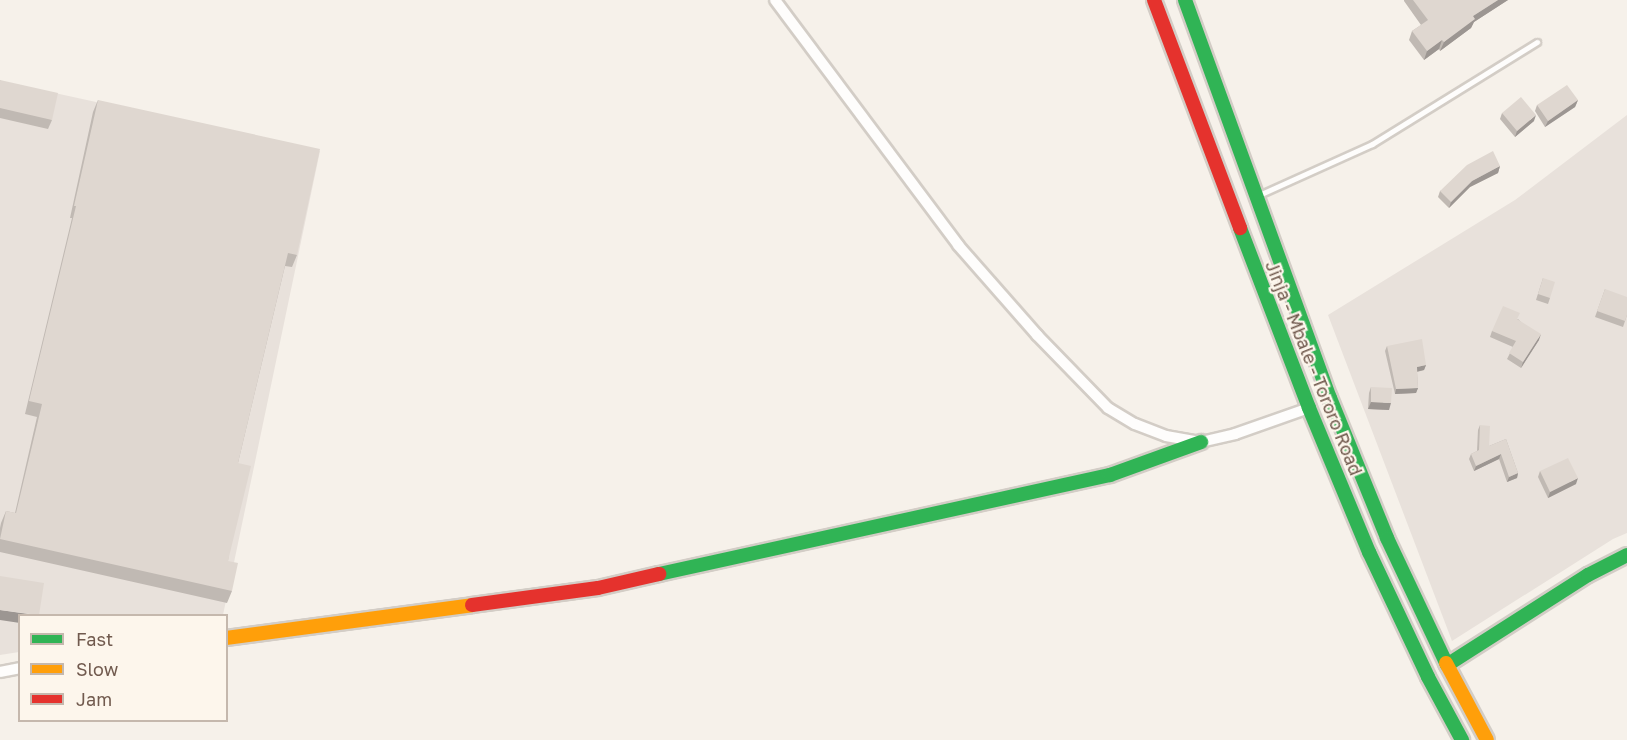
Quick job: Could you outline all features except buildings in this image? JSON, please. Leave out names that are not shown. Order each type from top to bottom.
[{"type":"main road","name":"Jinja - Mbale - Tororo Road","points":[[1154,0],[1309,408],[1369,552],[1428,677],[1462,740]]},
{"type":"main road","name":"Jinja - Mbale - Tororo Road","points":[[1185,0],[1338,419],[1386,537],[1447,665],[1487,740]]},
{"type":"main road","points":[[228,638],[598,588],[1110,475],[1201,442]]},
{"type":"main road","points":[[1447,665],[1588,575],[1627,555]]},
{"type":"street","points":[[774,0],[958,245],[1061,360],[1108,408],[1135,424],[1166,436],[1201,442],[1234,434],[1309,408]]},
{"type":"street","points":[[0,672],[18,668]]},
{"type":"lane","points":[[1258,196],[1372,144],[1537,42]]},
{"type":"shaded area","points":[[0,81],[320,151],[223,614],[18,614],[18,652],[0,655]]},
{"type":"shaded area","points":[[1627,115],[1627,533],[1613,539],[1452,641],[1328,315],[1515,200]]},
{"type":"traffic: fast","points":[[1185,0],[1330,398],[1387,538],[1446,663]]},
{"type":"traffic: fast","points":[[1240,228],[1309,408],[1369,552],[1428,677],[1462,740]]},
{"type":"traffic: fast","points":[[659,574],[1110,475],[1201,442]]},
{"type":"traffic: fast","points":[[1447,665],[1588,575],[1627,555]]},
{"type":"traffic: slow","points":[[228,638],[472,605]]},
{"type":"traffic: slow","points":[[1446,663],[1487,740]]},
{"type":"traffic: jam","points":[[1154,0],[1240,228]]},
{"type":"traffic: jam","points":[[472,605],[598,588],[659,574]]}]
